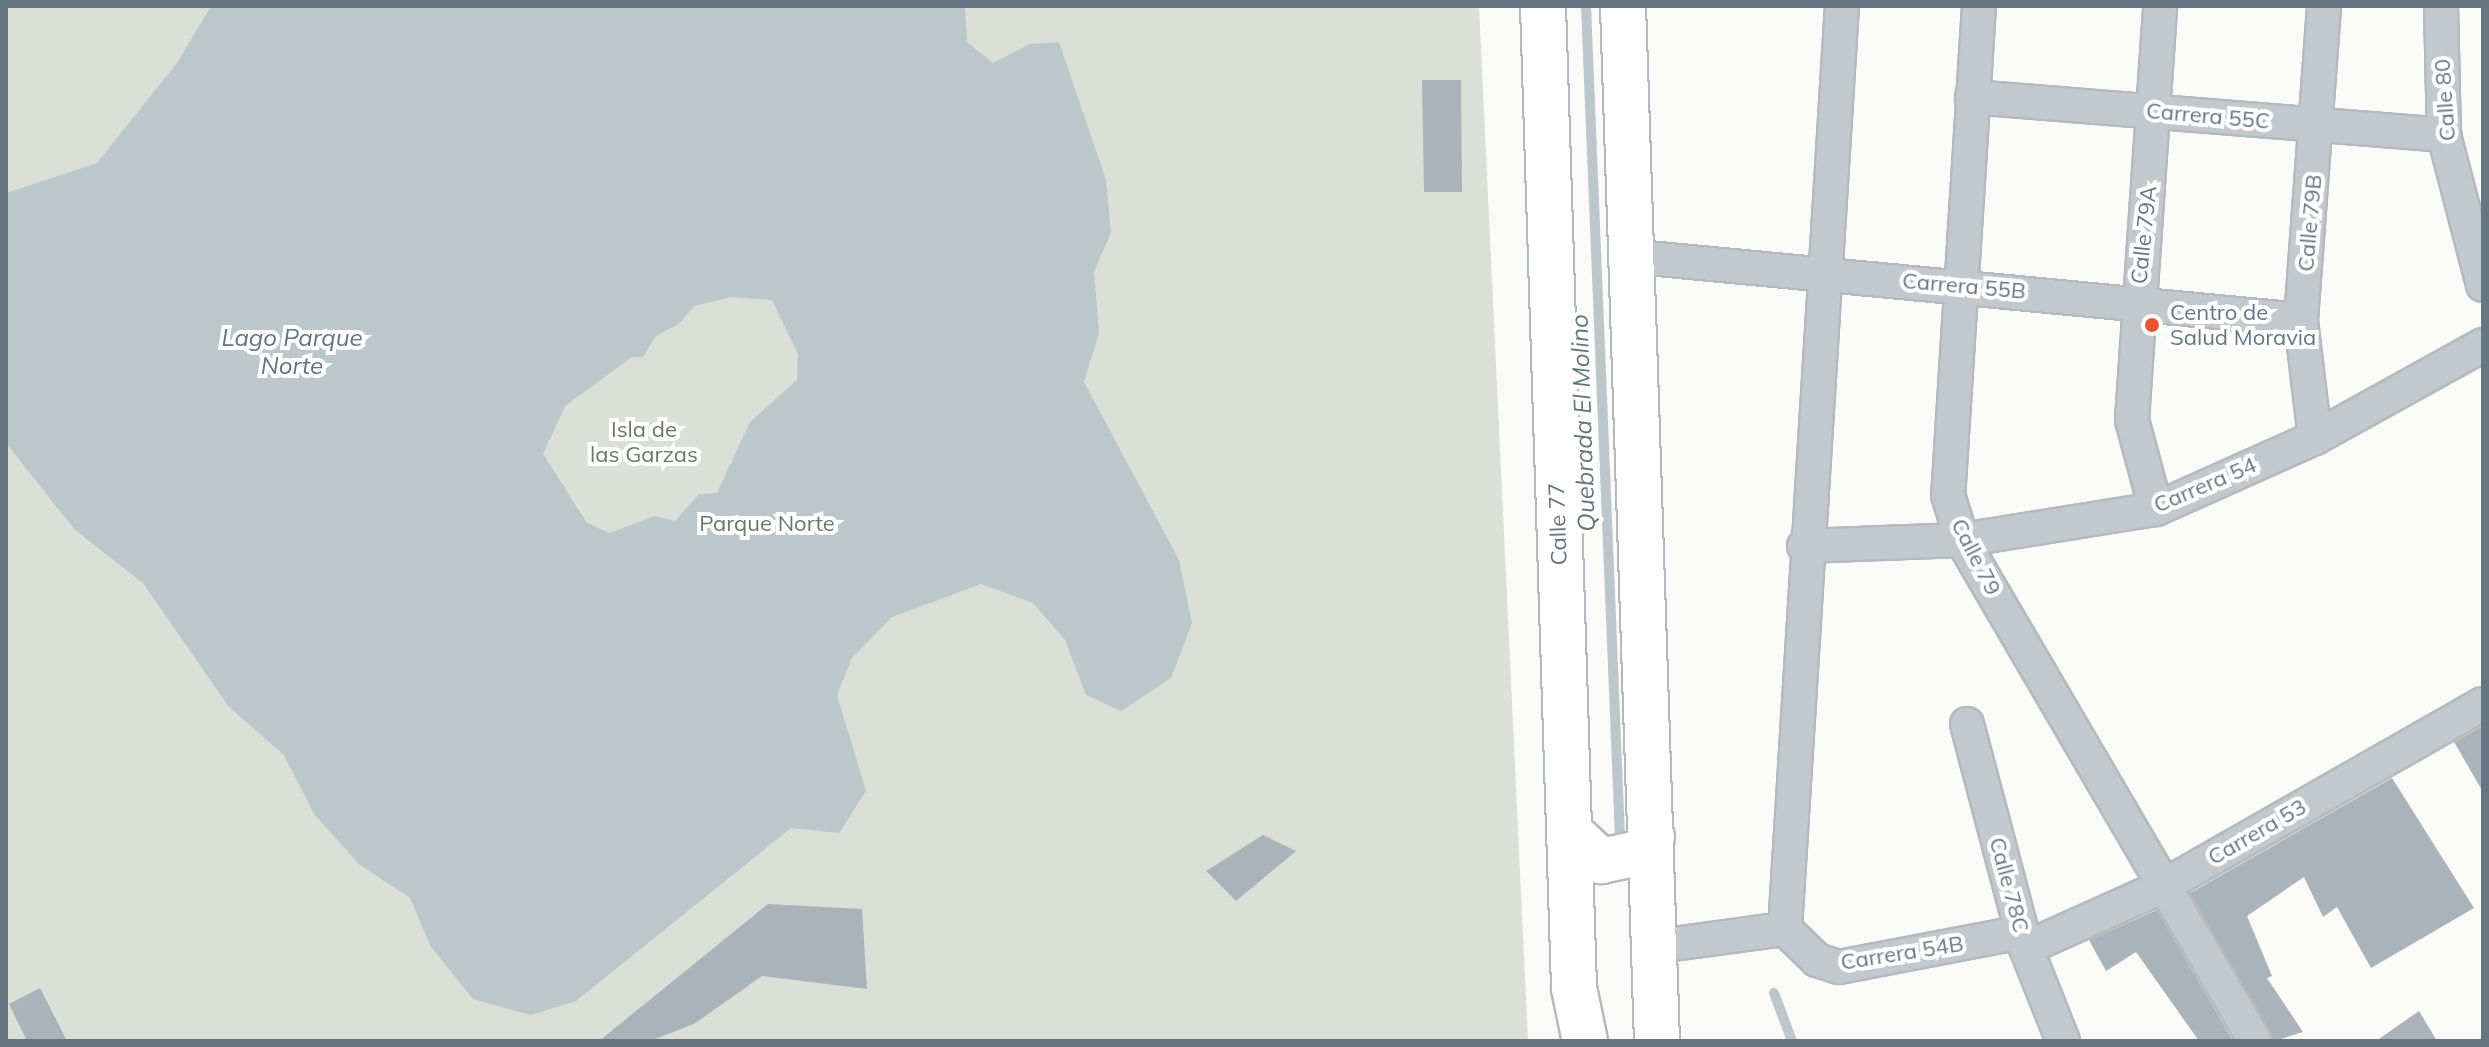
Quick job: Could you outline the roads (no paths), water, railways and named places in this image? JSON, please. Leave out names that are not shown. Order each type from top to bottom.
[{"type":"main road","name":"Calle 77","points":[[1543,6],[1543,156],[1572,834],[1574,988],[1585,1041]]},
{"type":"main road","points":[[1623,6],[1627,256],[1652,837],[1651,947],[1657,1041]]},
{"type":"main road","points":[[1572,834],[1583,851],[1601,861],[1640,853],[1652,837]]},
{"type":"street","points":[[1651,947],[1785,929],[1804,546],[1842,6]]},
{"type":"street","name":"Calle 79","points":[[1979,6],[1958,286],[1948,495],[1962,540],[2162,887],[2255,1041]]},
{"type":"street","name":"Calle 79A","points":[[2156,509],[2132,420],[2137,301],[2157,112],[2160,6]]},
{"type":"street","name":"Calle 79B","points":[[2315,438],[2301,320],[2319,125],[2324,6]]},
{"type":"street","name":"Calle 80","points":[[2441,6],[2444,135],[2483,285]]},
{"type":"street","name":"Carrera 55C","points":[[1972,97],[2444,135]]},
{"type":"street","name":"Carrera 55B","points":[[1627,256],[2137,301],[2301,320]]},
{"type":"street","name":"Carrera 54","points":[[1804,546],[1962,540],[2156,509],[2315,438],[2483,345]]},
{"type":"street","name":"Carrera 53","points":[[2024,940],[2162,887],[2483,704]]},
{"type":"street","name":"Calle 78C","points":[[1967,724],[2024,940],[2063,1041]]},
{"type":"street","name":"Carrera 54B","points":[[1785,929],[1817,960],[1839,967],[2024,940]]},
{"type":"water","name":"Lago Parque Norte","points":[[211,6],[965,6],[967,42],[993,63],[1030,44],[1059,42],[1106,180],[1111,233],[1094,271],[1099,333],[1084,382],[1179,560],[1192,623],[1171,678],[1121,711],[1086,695],[1065,640],[1033,603],[981,584],[892,617],[852,658],[837,695],[866,791],[839,833],[791,828],[576,1001],[531,1015],[473,999],[431,947],[410,898],[360,865],[314,814],[284,755],[229,707],[143,583],[75,530],[6,443],[6,193],[97,163],[177,63]],"holes":[[[731,297],[772,300],[798,354],[797,380],[750,422],[717,493],[699,494],[675,521],[655,516],[610,533],[587,523],[543,454],[565,406],[632,357],[643,357],[656,336],[679,324],[694,306]]]},
{"type":"waterway","name":"Quebrada El Molino","points":[[1586,6],[1620,839]]},
{"type":"waterway","name":"Quebrada El Molino","points":[[1774,993],[1792,1041]]},
{"type":"place","name":"Centro de Salud Moravia","points":[[2152,325]]},
{"type":"park label","name":"Isla de las Garzas","points":[[644,442]]},
{"type":"park label","name":"Parque Norte","points":[[767,524]]}]
